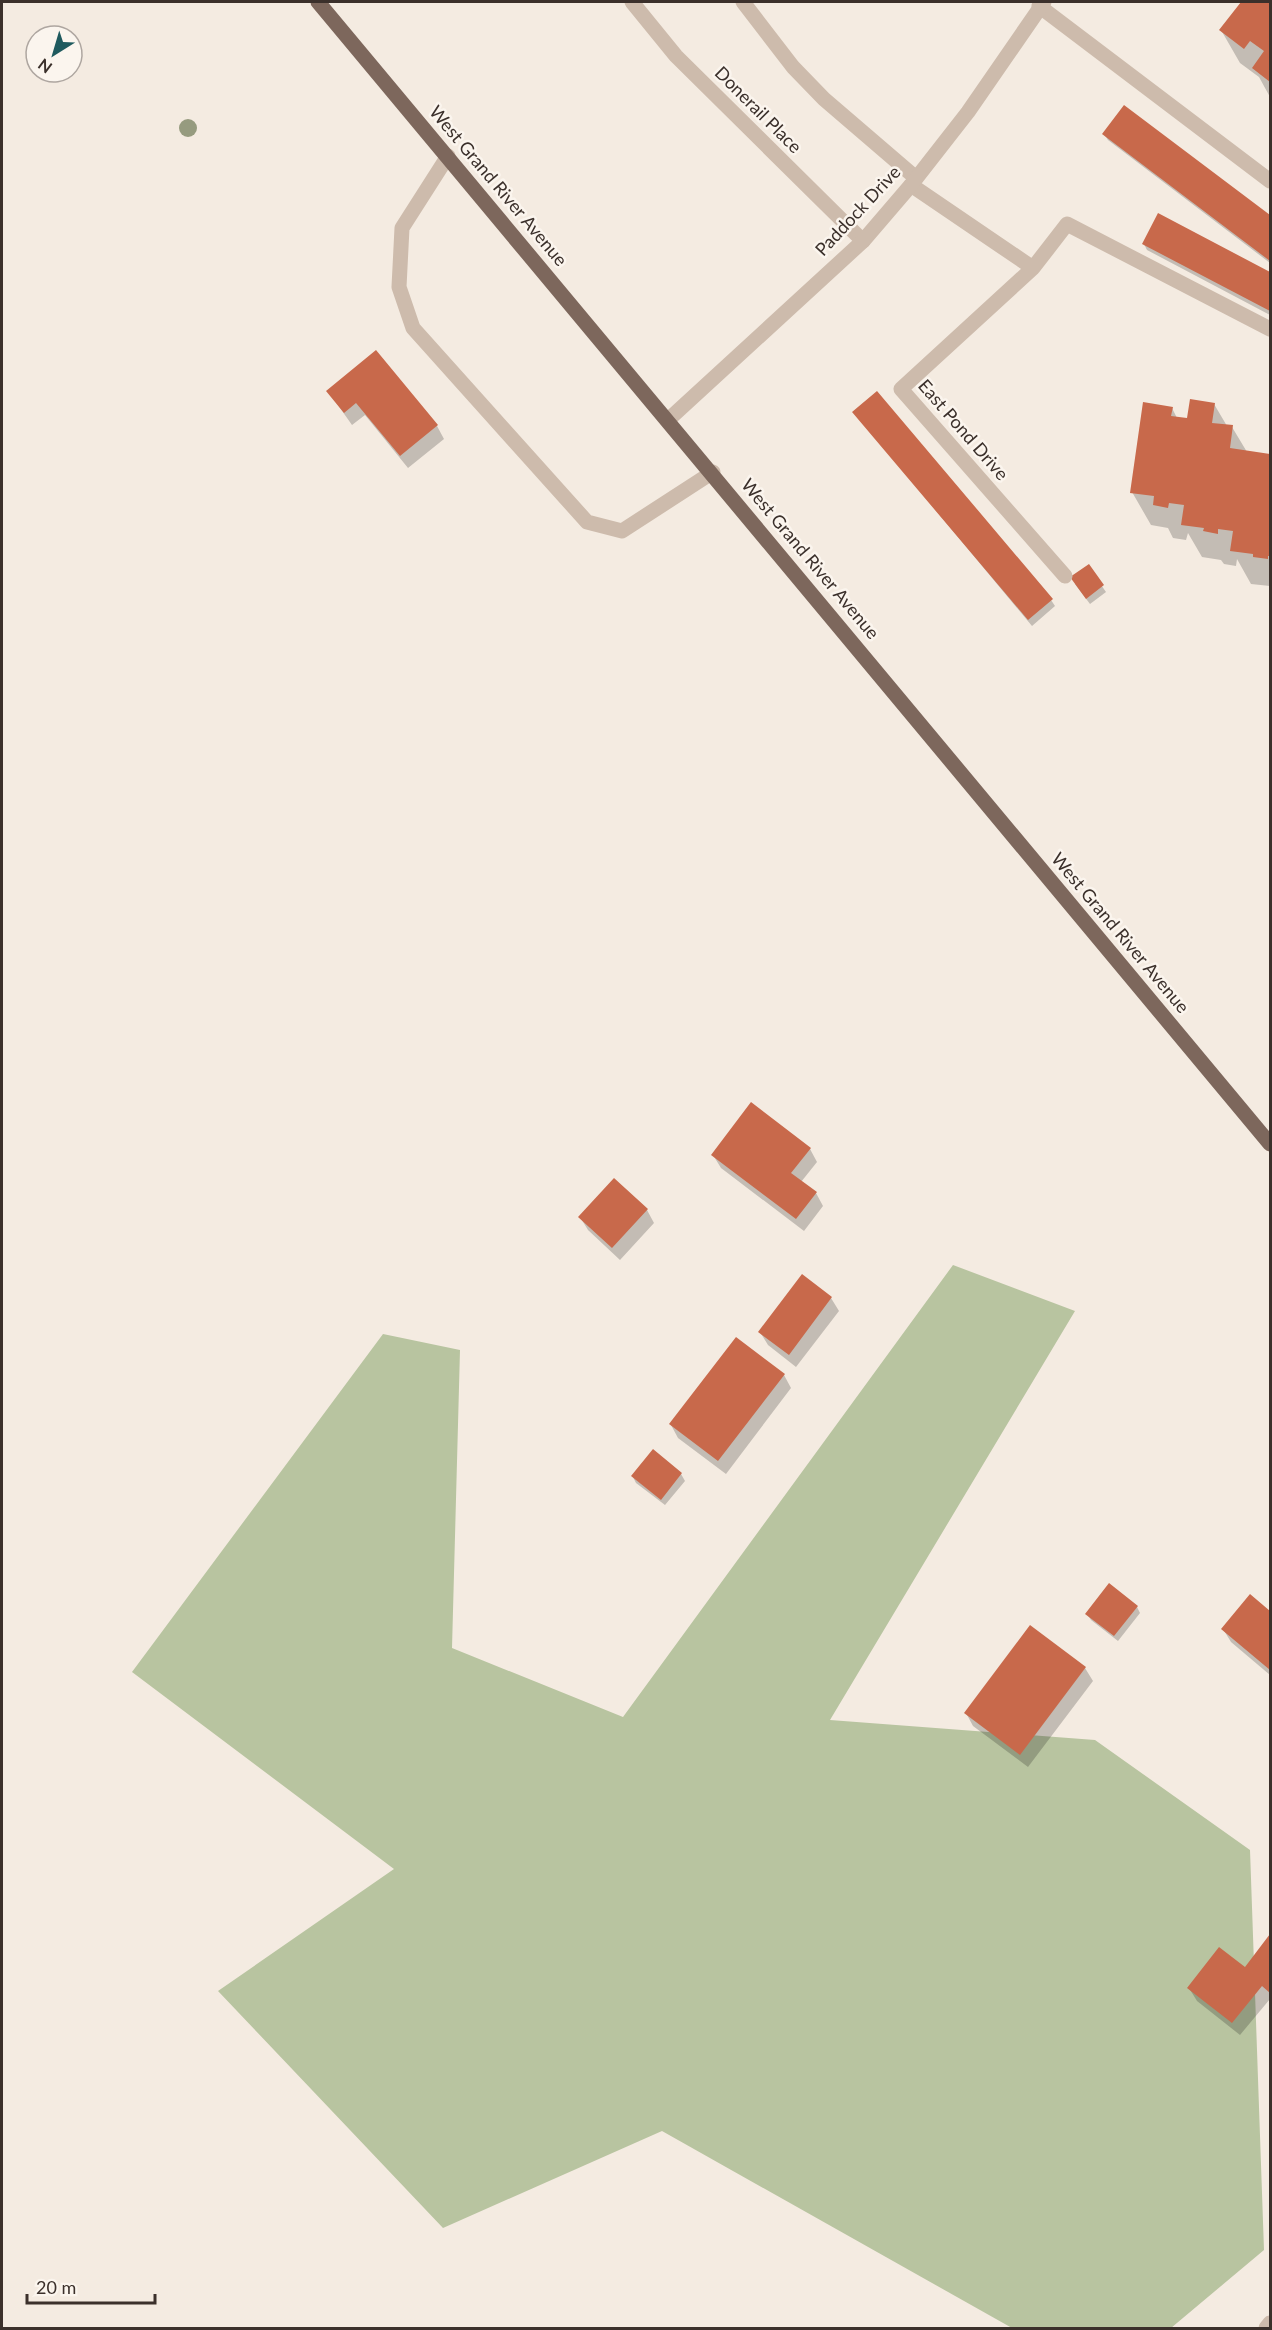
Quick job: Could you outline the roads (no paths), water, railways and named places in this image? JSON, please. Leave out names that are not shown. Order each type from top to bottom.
[{"type":"main road","name":"West Grand River Avenue","points":[[318,2],[713,472],[1270,1144]]},
{"type":"street","name":"Donerail Place","points":[[632,2],[676,56],[863,241]]},
{"type":"street","points":[[743,2],[793,67],[824,99],[914,181],[1033,268]]},
{"type":"street","points":[[1042,4],[1270,181]]},
{"type":"street","name":"Paddock Drive","points":[[668,420],[863,241],[968,112],[1042,4]]},
{"type":"street","points":[[448,156],[402,228],[399,287],[413,328],[587,522],[622,531],[713,472]]},
{"type":"street","name":"East Pond Drive","points":[[1065,576],[901,389],[1033,268],[1066,224],[1270,328]]},
{"type":"street","points":[[1266,2328],[1270,2323]]}]
